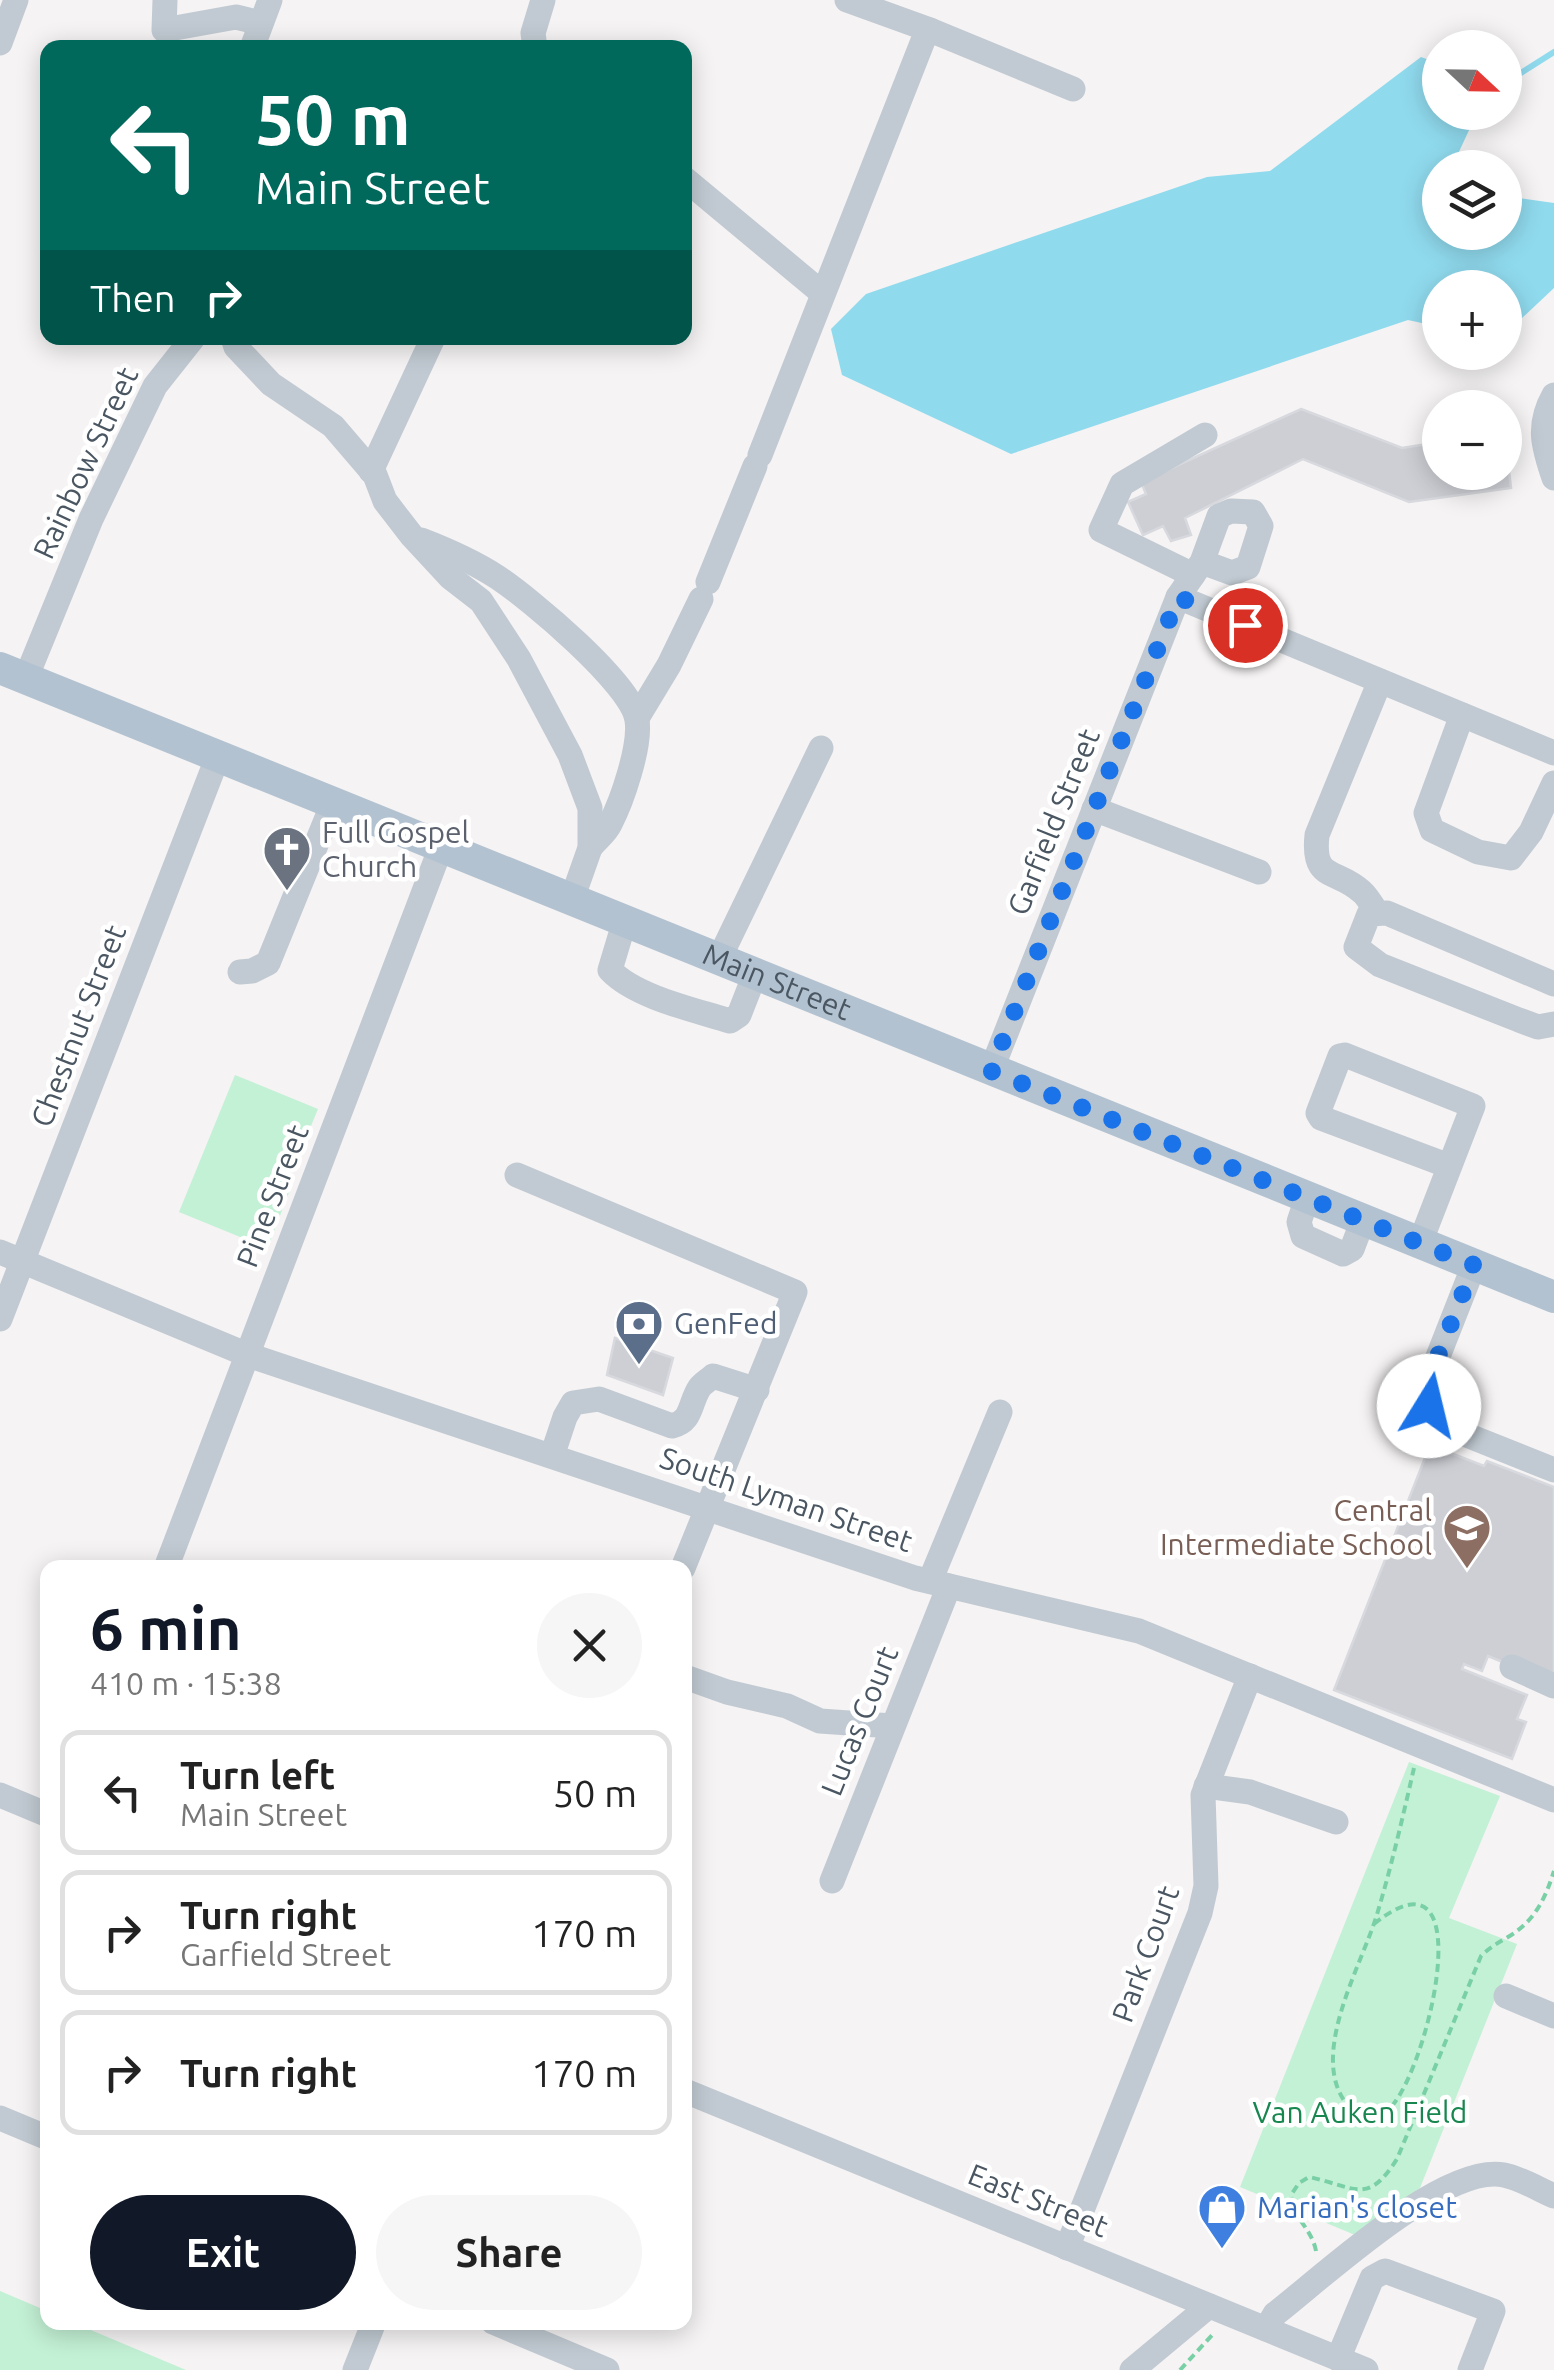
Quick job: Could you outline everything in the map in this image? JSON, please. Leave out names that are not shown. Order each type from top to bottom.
[{"type":"main road","name":"Main Street","points":[[13,673],[1554,1297]]},
{"type":"street","points":[[0,44],[16,0]]},
{"type":"street","points":[[164,0],[164,30],[236,17],[261,24]]},
{"type":"street","points":[[534,40],[543,0]]},
{"type":"street","points":[[848,0],[1074,89]]},
{"type":"street","points":[[590,848],[609,827],[632,765],[637,718],[669,665],[704,590],[930,30]]},
{"type":"street","points":[[692,185],[822,293]]},
{"type":"street","name":"Rainbow Street","points":[[13,673],[155,386],[187,345]]},
{"type":"street","points":[[235,345],[270,384],[333,426],[371,471],[385,501],[412,536],[450,577],[480,601],[506,639],[550,712],[590,808],[590,848],[572,899]]},
{"type":"street","points":[[371,471],[430,345]]},
{"type":"street","points":[[1554,394],[1542,424],[1542,444],[1554,478]]},
{"type":"street","name":"Garfield Street","points":[[991,1071],[1178,597],[1198,569],[1101,530],[1122,484],[1205,435]]},
{"type":"street","points":[[412,536],[499,578],[577,643],[620,688],[637,718]]},
{"type":"street","points":[[1178,597],[1554,753]]},
{"type":"street","points":[[1376,912],[1362,891],[1323,871],[1315,856],[1317,835],[1380,681]]},
{"type":"street","points":[[1462,715],[1426,814],[1432,830],[1478,852],[1511,858],[1531,832],[1549,794]]},
{"type":"street","points":[[719,959],[821,748]]},
{"type":"street","name":"Chestnut Street","points":[[0,1319],[11,1256],[218,756]]},
{"type":"street","points":[[240,972],[268,963],[333,804]]},
{"type":"street","points":[[1094,809],[1260,872]]},
{"type":"street","name":"Pine Street","points":[[169,1560],[441,848]]},
{"type":"street","points":[[1554,984],[1403,919],[1376,912],[1369,914],[1356,948],[1363,956],[1538,1027],[1554,1024]]},
{"type":"street","points":[[625,920],[610,970],[619,980],[643,990],[730,1022],[740,1015],[755,974]]},
{"type":"street","points":[[1420,1243],[1473,1106],[1345,1054],[1340,1056],[1318,1114],[1449,1166]]},
{"type":"street","points":[[517,1175],[795,1292],[687,1560]]},
{"type":"street","name":"South Lyman Street","points":[[11,1256],[248,1354],[708,1508],[939,1584],[1139,1631],[1554,1800]]},
{"type":"street","points":[[1474,1265],[1428,1382],[1429,1406],[1444,1426],[1554,1470]]},
{"type":"street","points":[[552,1456],[574,1403],[598,1400],[672,1426],[688,1418],[700,1386],[713,1376],[757,1390]]},
{"type":"street","name":"Lucas Court","points":[[832,1880],[892,1726],[1000,1412]]},
{"type":"street","points":[[1512,1668],[1554,1686]]},
{"type":"street","name":"Park Court","points":[[1067,2248],[1200,1913],[1206,1886],[1202,1821],[1206,1786],[1250,1676]]},
{"type":"street","points":[[692,1680],[787,1706],[820,1721],[892,1726]]},
{"type":"street","points":[[1206,1786],[1250,1792],[1336,1822]]},
{"type":"street","points":[[0,1796],[40,1812]]},
{"type":"street","points":[[1506,1996],[1554,2016]]},
{"type":"street","name":"East Street","points":[[692,2095],[1366,2370]]},
{"type":"street","points":[[0,2118],[40,2135]]},
{"type":"street","points":[[1266,2330],[1275,2314],[1418,2202],[1468,2176],[1503,2174],[1554,2196]]},
{"type":"street","points":[[1338,2359],[1372,2278],[1385,2271],[1492,2311],[1470,2370]]},
{"type":"street","points":[[1132,2370],[1219,2310]]},
{"type":"street","points":[[355,2370],[371,2330]]},
{"type":"street","points":[[511,2330],[607,2370]]},
{"type":"path","points":[[1374,1924],[1396,1907],[1421,1907],[1438,1925],[1441,1945],[1433,2000],[1410,2072],[1393,2104],[1383,2114],[1368,2115],[1354,2112],[1336,2088],[1340,2011],[1374,1924],[1419,1744]]},
{"type":"path","points":[[1316,2252],[1314,2241],[1293,2212],[1291,2195],[1298,2183],[1310,2177],[1373,2189],[1383,2181],[1397,2159],[1481,1956],[1530,1921],[1542,1904],[1554,1871]]},
{"type":"path","points":[[1180,2370],[1219,2310]]},
{"type":"green space","points":[[235,1075],[318,1109],[289,1179],[293,1182],[269,1244],[264,1242],[262,1246],[179,1212]]},
{"type":"green space","name":"Van Auken Field","points":[[1409,1762],[1500,1796],[1449,1918],[1517,1944],[1420,2188],[1355,2235],[1240,2187]]},
{"type":"green space","points":[[0,2291],[40,2308],[40,2330],[91,2330],[186,2370],[0,2370]]},
{"type":"water","points":[[1422,57],[1422,130],[1469,130],[1460,150],[1422,150],[1422,250],[1522,250],[1522,198],[1554,203],[1554,288],[1522,318],[1522,270],[1422,270],[1422,323],[1408,320],[1011,454],[842,375],[831,329],[866,294],[1207,177],[1270,171]]},
{"type":"building","points":[[1301,409],[1402,448],[1422,445],[1422,490],[1496,490],[1409,502],[1303,459],[1185,518],[1191,535],[1171,541],[1163,526],[1143,535],[1128,502],[1146,494],[1141,482]]},
{"type":"building","name":"GenFed","points":[[615,1338],[673,1358],[663,1395],[607,1375]]},
{"type":"building","name":"Central Intermediate School","points":[[1430,1445],[1484,1466],[1487,1461],[1554,1487],[1554,1683],[1488,1656],[1482,1671],[1464,1664],[1462,1669],[1527,1695],[1517,1719],[1526,1722],[1512,1759],[1334,1690]]},
{"type":"waterway","points":[[1522,72],[1554,52]]},
{"type":"place","name":"Full Gospel Church","points":[[287,892]]},
{"type":"place","name":"GenFed","points":[[639,1366]]},
{"type":"place","name":"Central Intermediate School","points":[[1467,1570]]},
{"type":"place","name":"Marian's closet","points":[[1222,2250]]},
{"type":"route","points":[[1245,625],[1178,597],[991,1071],[1474,1265],[1428,1382],[1429,1406]]}]
